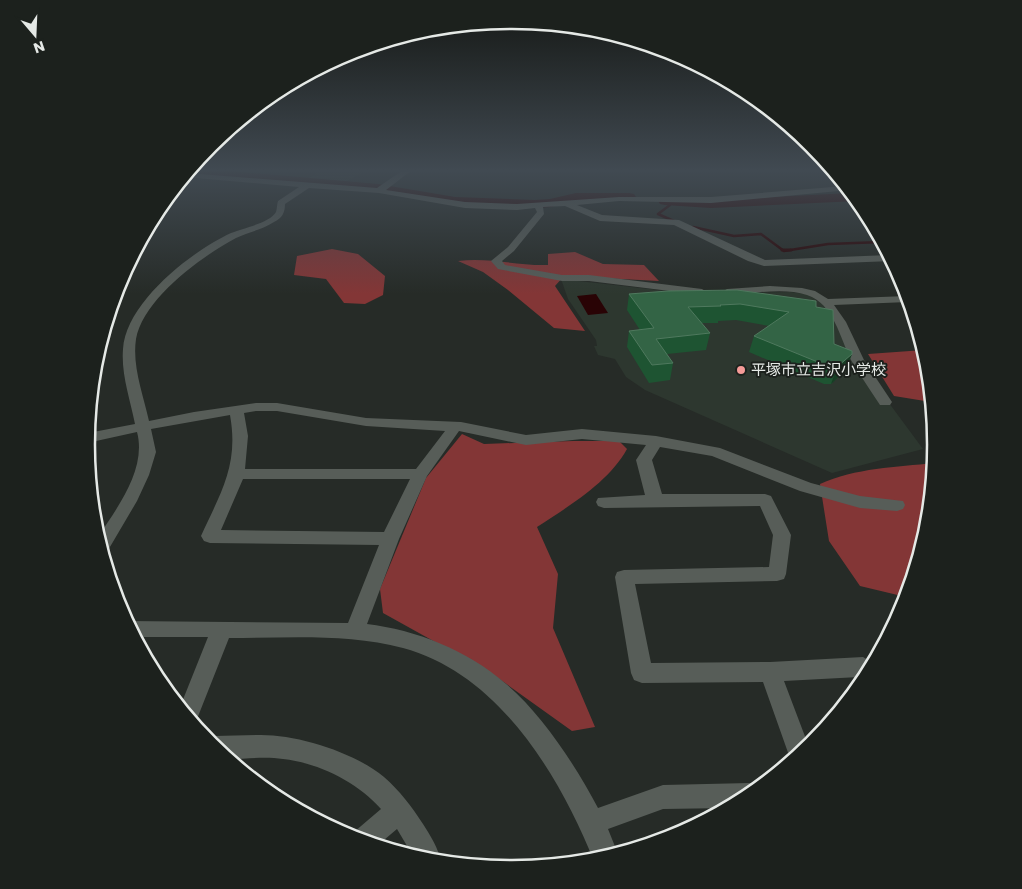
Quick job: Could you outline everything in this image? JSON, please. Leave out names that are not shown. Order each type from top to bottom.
[{"type":"street","points":[[106,538],[142,472],[148,451],[129,346],[134,326],[159,290],[176,276],[233,236],[262,226],[276,217],[281,211]]},
{"type":"street","points":[[541,211],[511,249],[496,261],[497,264],[502,267],[562,278],[589,278],[693,292],[801,291],[813,293],[826,302],[840,322],[858,359],[885,402]]},
{"type":"street","points":[[585,211],[600,218],[676,222],[752,259],[764,262],[799,263],[882,258]]},
{"type":"street","points":[[826,302],[900,299]]},
{"type":"street","points":[[95,436],[236,410],[276,407],[366,422],[455,427],[526,440],[582,434],[656,441],[715,452],[806,487],[860,502],[898,505]]},
{"type":"street","points":[[236,410],[242,436],[237,474],[210,536],[390,539]]},
{"type":"street","points":[[354,632],[390,539],[420,474],[455,427]]},
{"type":"street","points":[[655,500],[644,460],[656,441]]},
{"type":"street","points":[[237,474],[420,474]]},
{"type":"street","points":[[604,502],[765,500],[782,535],[777,574],[624,577],[642,673],[770,672],[862,667]]},
{"type":"street","points":[[138,628],[354,632],[404,640],[459,663],[498,690],[532,728],[555,760],[593,822],[603,850]]},
{"type":"street","points":[[190,709],[222,630]]},
{"type":"street","points":[[770,672],[797,746]]},
{"type":"street","points":[[228,748],[284,748],[328,760],[374,784],[399,811],[423,850]]},
{"type":"street","points":[[593,822],[663,797],[734,795]]},
{"type":"street","points":[[370,835],[399,811]]},
{"type":"shaded area","points":[[332,249],[358,254],[385,276],[383,295],[365,304],[344,303],[326,279],[294,275],[297,256]]},
{"type":"shaded area","points":[[575,252],[603,264],[644,265],[659,281],[564,276],[555,286],[585,331],[554,328],[483,272],[458,261],[481,260],[548,265],[548,254]]},
{"type":"shaded area","name":"平塚市立吉沢小学校","points":[[561,279],[693,294],[790,292],[807,294],[826,306],[889,403],[923,449],[832,473],[645,390],[626,377],[615,359],[598,355],[594,346],[597,346],[596,340],[568,299]]},
{"type":"shaded area","points":[[596,294],[608,313],[588,315],[577,296]]},
{"type":"shaded area","points":[[916,351],[924,401],[894,396],[868,354]]},
{"type":"shaded area","points":[[462,434],[484,444],[619,441],[627,449],[599,483],[575,502],[537,527],[558,574],[553,628],[595,727],[572,731],[491,673],[383,613],[380,589],[426,478]]},
{"type":"shaded area","points":[[926,464],[919,526],[913,552],[898,595],[860,586],[829,541],[820,484],[862,471]]},
{"type":"building","points":[[737,290],[816,301],[816,307],[833,310],[834,344],[852,351],[852,354],[837,367],[830,367],[754,336],[789,312],[740,304],[688,307],[710,333],[656,339],[673,363],[652,365],[629,331],[654,328],[629,294],[668,291]]},
{"type":"waterway","points":[[661,211],[658,214],[676,222]]},
{"type":"waterway","points":[[693,227],[734,236],[761,234],[783,250]]},
{"type":"waterway","points":[[790,250],[828,244],[874,242]]},
{"type":"waterway","points":[[783,250],[790,250]]},
{"type":"waterway","points":[[783,250],[790,250]]},
{"type":"place","name":"平塚市立吉沢小学校","points":[[741,370]]}]
